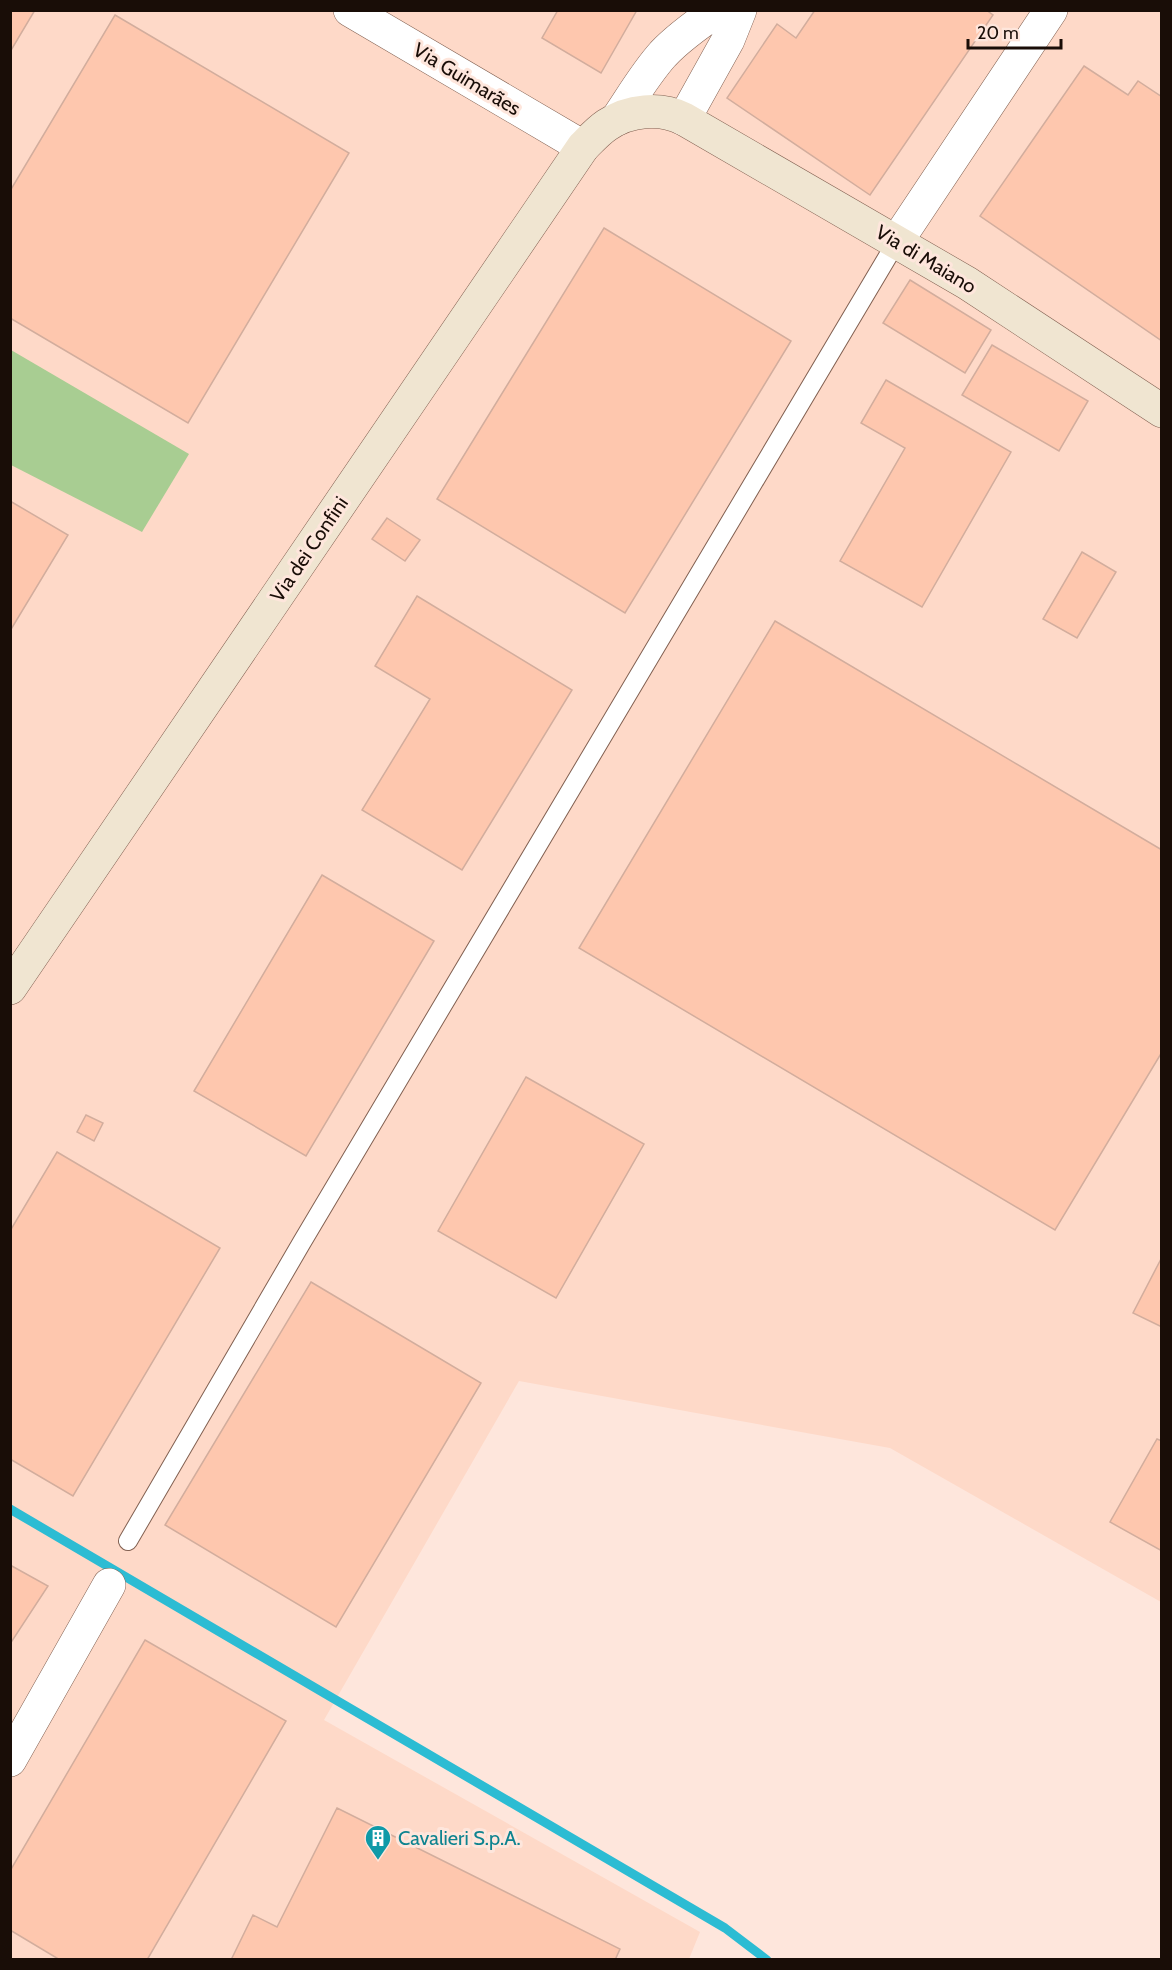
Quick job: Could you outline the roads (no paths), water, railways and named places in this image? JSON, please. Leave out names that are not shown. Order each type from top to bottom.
[{"type":"street","name":"Via Guimarães","points":[[350,10],[583,147]]},
{"type":"street","name":"Via dei Confini","points":[[617,119],[663,54],[681,37],[718,10]]},
{"type":"street","points":[[684,119],[728,40],[740,10]]},
{"type":"street","points":[[897,241],[1051,10]]},
{"type":"street","name":"Via dei Confini","points":[[10,988],[583,147],[600,130],[617,119],[637,113],[659,112],[684,119]]},
{"type":"street","name":"Via di Maiano","points":[[684,119],[967,283],[1161,411]]},
{"type":"street","points":[[10,1760],[110,1585]]},
{"type":"lane","points":[[128,1541],[302,1242],[897,241]]},
{"type":"waterway","points":[[10,1509],[725,1928],[767,1960]]},
{"type":"place","name":"Cavalieri S.p.A.","points":[[378,1861]]}]
